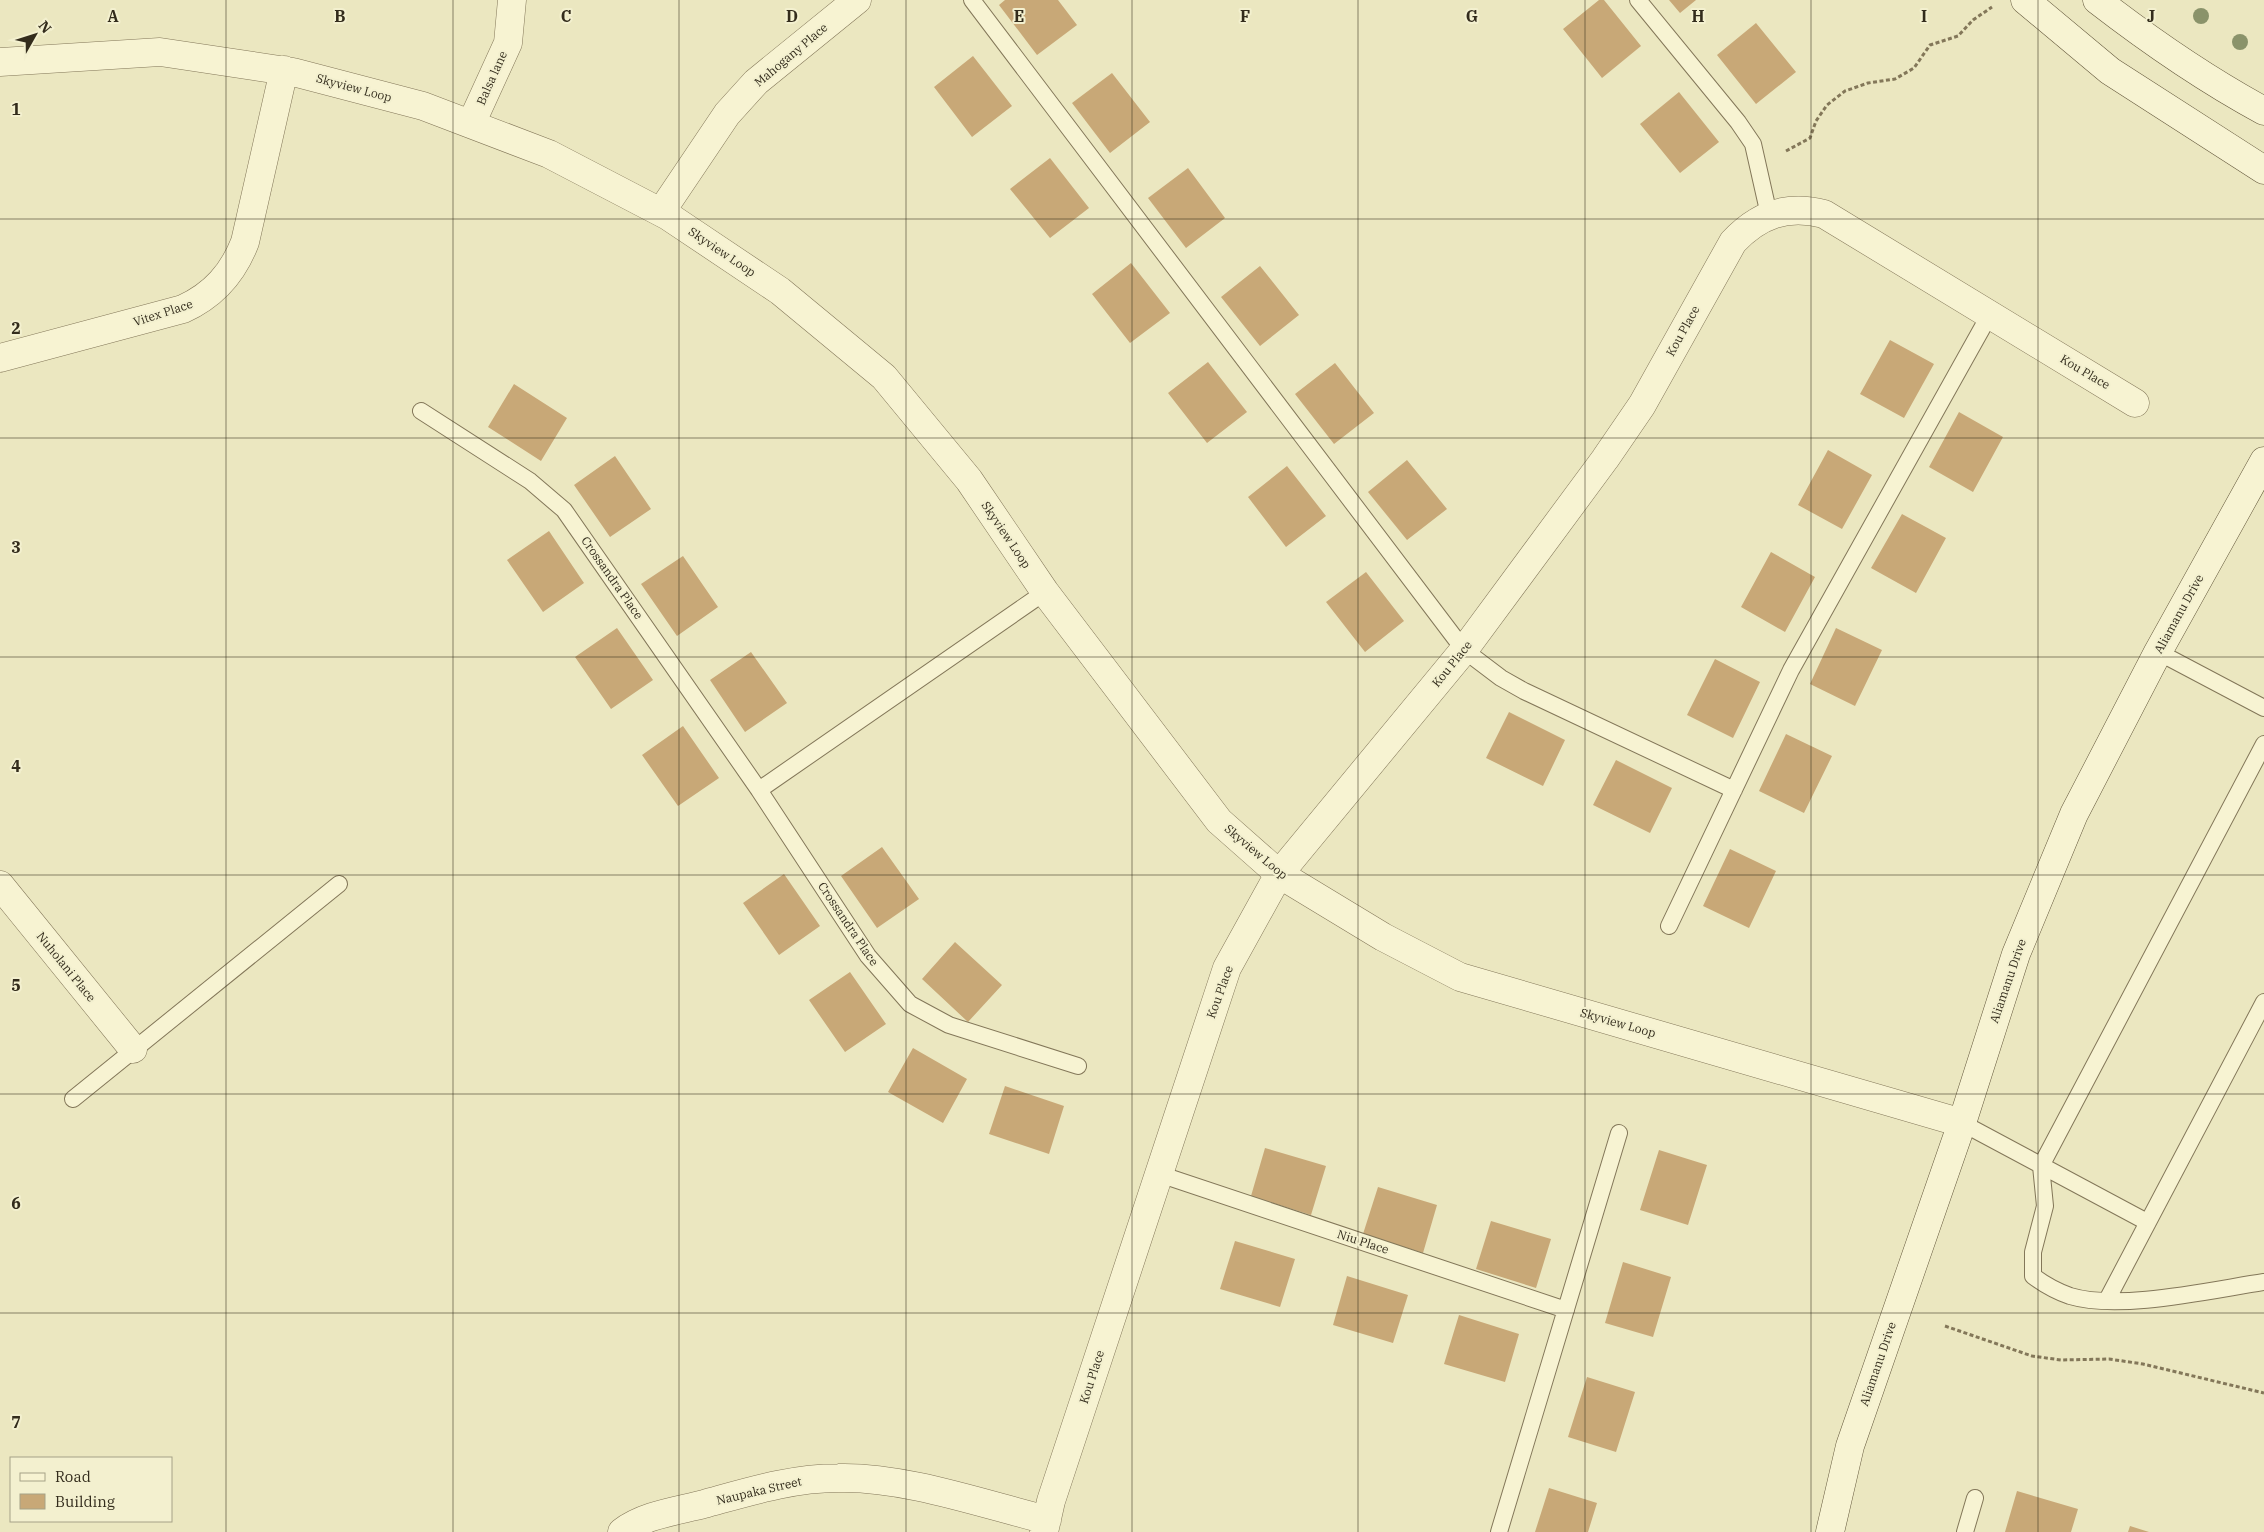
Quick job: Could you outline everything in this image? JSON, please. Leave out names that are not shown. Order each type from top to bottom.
[{"type":"street","name":"Balsa lane","points":[[471,124],[508,43],[512,0]]},
{"type":"street","name":"Mahogany Place","points":[[661,212],[727,114],[756,82],[857,0]]},
{"type":"street","points":[[2025,0],[2110,71],[2264,170]]},
{"type":"street","points":[[2097,0],[2140,34],[2220,87],[2264,111]]},
{"type":"street","name":"Skyview Loop","points":[[0,62],[160,52],[284,70],[423,106],[471,124],[548,154],[661,212],[780,290],[884,377],[969,480],[1045,592],[1220,821],[1279,874],[1383,937],[1460,977],[1962,1123]]},
{"type":"street","name":"Vitex Place","points":[[0,358],[183,309],[204,298],[222,282],[236,263],[245,242],[284,70]]},
{"type":"street","name":"Kou Place","points":[[1046,1526],[1227,968],[1279,874],[1464,650],[1605,459],[1642,404],[1733,242],[1745,229],[1769,215],[1797,210],[1824,214],[2135,402]]},
{"type":"street","name":"Aliamanu Drive","points":[[1830,1532],[1850,1446],[1962,1123],[2016,954],[2074,814],[2158,652],[2264,461]]},
{"type":"street","name":"Nuholani Place","points":[[0,885],[133,1049]]},
{"type":"street","name":"Naupaka Street","points":[[622,1532],[646,1519],[773,1485],[838,1478],[871,1478],[904,1484],[1046,1526]]},
{"type":"lane","points":[[972,0],[1464,650],[1501,678],[1524,691],[1734,790]]},
{"type":"lane","points":[[1638,0],[1738,122],[1753,144],[1769,215]]},
{"type":"lane","points":[[1669,926],[1791,670],[1990,314]]},
{"type":"lane","name":"Crossandra Place","points":[[421,411],[530,481],[564,510],[759,790],[868,956],[910,1004],[949,1025],[1078,1066]]},
{"type":"lane","points":[[759,790],[1045,592]]},
{"type":"lane","points":[[2158,652],[2264,708]]},
{"type":"lane","points":[[2264,744],[2041,1166],[2045,1206],[2034,1252],[2033,1276],[2050,1288],[2072,1296],[2107,1300],[2151,1299],[2264,1282]]},
{"type":"lane","points":[[73,1099],[339,884]]},
{"type":"lane","points":[[2107,1300],[2264,1002]]},
{"type":"lane","points":[[1962,1123],[2147,1222]]},
{"type":"lane","points":[[1499,1532],[1619,1133]]},
{"type":"lane","name":"Niu Place","points":[[1159,1174],[1566,1310]]},
{"type":"lane","points":[[1965,1532],[1975,1498]]},
{"type":"path","points":[[1758,160],[1791,150],[1810,138],[1816,121],[1828,105],[1845,91],[1868,83],[1895,79],[1914,68],[1930,45],[1958,36],[1973,20],[1995,6]]},
{"type":"path","points":[[1945,1326],[2032,1356],[2061,1360],[2110,1359],[2143,1364],[2264,1393]]},
{"type":"building","points":[[1005,0],[1058,0],[1077,25],[1037,55],[999,5]]},
{"type":"building","points":[[1599,0],[1604,0],[1641,46],[1602,78],[1563,29]]},
{"type":"building","points":[[1669,0],[1696,0],[1680,13]]},
{"type":"building","points":[[1756,23],[1796,72],[1756,104],[1717,55]]},
{"type":"building","points":[[973,56],[1012,106],[972,137],[934,87]]},
{"type":"building","points":[[1112,73],[1150,122],[1110,153],[1072,103]]},
{"type":"building","points":[[1679,92],[1719,142],[1680,173],[1640,124]]},
{"type":"building","points":[[1050,158],[1089,208],[1050,238],[1010,189]]},
{"type":"building","points":[[1188,168],[1225,218],[1186,248],[1148,198]]},
{"type":"building","points":[[1131,263],[1170,313],[1130,343],[1092,294]]},
{"type":"building","points":[[1260,266],[1299,315],[1260,346],[1221,297]]},
{"type":"building","points":[[1890,340],[1934,364],[1904,418],[1860,394]]},
{"type":"building","points":[[1208,362],[1247,412],[1207,443],[1168,393]]},
{"type":"building","points":[[1335,363],[1374,413],[1334,444],[1295,394]]},
{"type":"building","points":[[514,384],[567,418],[541,461],[488,427]]},
{"type":"building","points":[[1959,412],[2003,437],[1973,492],[1929,467]]},
{"type":"building","points":[[1828,450],[1872,475],[1842,529],[1798,505]]},
{"type":"building","points":[[615,456],[651,509],[610,537],[574,485]]},
{"type":"building","points":[[1407,460],[1447,509],[1407,540],[1368,492]]},
{"type":"building","points":[[1287,466],[1326,516],[1286,547],[1248,497]]},
{"type":"building","points":[[1902,514],[1946,538],[1916,593],[1871,568]]},
{"type":"building","points":[[549,531],[584,583],[543,612],[507,560]]},
{"type":"building","points":[[1771,552],[1815,577],[1785,632],[1741,607]]},
{"type":"building","points":[[683,556],[718,607],[677,636],[641,584]]},
{"type":"building","points":[[1366,572],[1404,621],[1365,652],[1326,602]]},
{"type":"building","points":[[617,628],[653,680],[611,709],[575,657]]},
{"type":"building","points":[[1836,628],[1882,650],[1855,706],[1810,684]]},
{"type":"building","points":[[751,652],[787,703],[745,732],[710,680]]},
{"type":"building","points":[[1715,659],[1760,682],[1733,738],[1687,715]]},
{"type":"building","points":[[1509,712],[1565,740],[1543,786],[1486,758]]},
{"type":"building","points":[[683,726],[719,778],[678,806],[642,755]]},
{"type":"building","points":[[1786,734],[1832,756],[1804,813],[1759,791]]},
{"type":"building","points":[[1616,760],[1672,788],[1650,833],[1593,805]]},
{"type":"building","points":[[882,847],[919,899],[877,928],[841,876]]},
{"type":"building","points":[[1730,849],[1776,871],[1749,928],[1703,906]]},
{"type":"building","points":[[784,874],[820,926],[779,955],[743,903]]},
{"type":"building","points":[[955,942],[1002,985],[968,1022],[922,979]]},
{"type":"building","points":[[850,972],[886,1024],[845,1052],[809,1000]]},
{"type":"building","points":[[913,1048],[967,1079],[943,1123],[888,1092]]},
{"type":"building","points":[[1005,1086],[1064,1106],[1049,1154],[989,1134]]},
{"type":"building","points":[[1265,1148],[1326,1166],[1311,1215],[1251,1196]]},
{"type":"building","points":[[1659,1150],[1707,1165],[1688,1225],[1640,1210]]},
{"type":"building","points":[[1378,1187],[1437,1205],[1423,1253],[1363,1234]]},
{"type":"building","points":[[1491,1221],[1551,1239],[1536,1288],[1476,1269]]},
{"type":"building","points":[[1235,1241],[1295,1259],[1280,1307],[1220,1289]]},
{"type":"building","points":[[1623,1262],[1671,1277],[1653,1337],[1605,1323]]},
{"type":"building","points":[[1347,1276],[1408,1295],[1393,1343],[1333,1325]]},
{"type":"building","points":[[1459,1315],[1519,1334],[1505,1382],[1444,1364]]},
{"type":"building","points":[[1587,1377],[1635,1392],[1616,1452],[1568,1437]]},
{"type":"building","points":[[1549,1488],[1597,1503],[1588,1532],[1535,1532]]},
{"type":"building","points":[[2017,1491],[2078,1509],[2071,1532],[2005,1532]]},
{"type":"building","points":[[2130,1526],[2149,1532],[2128,1532]]}]
